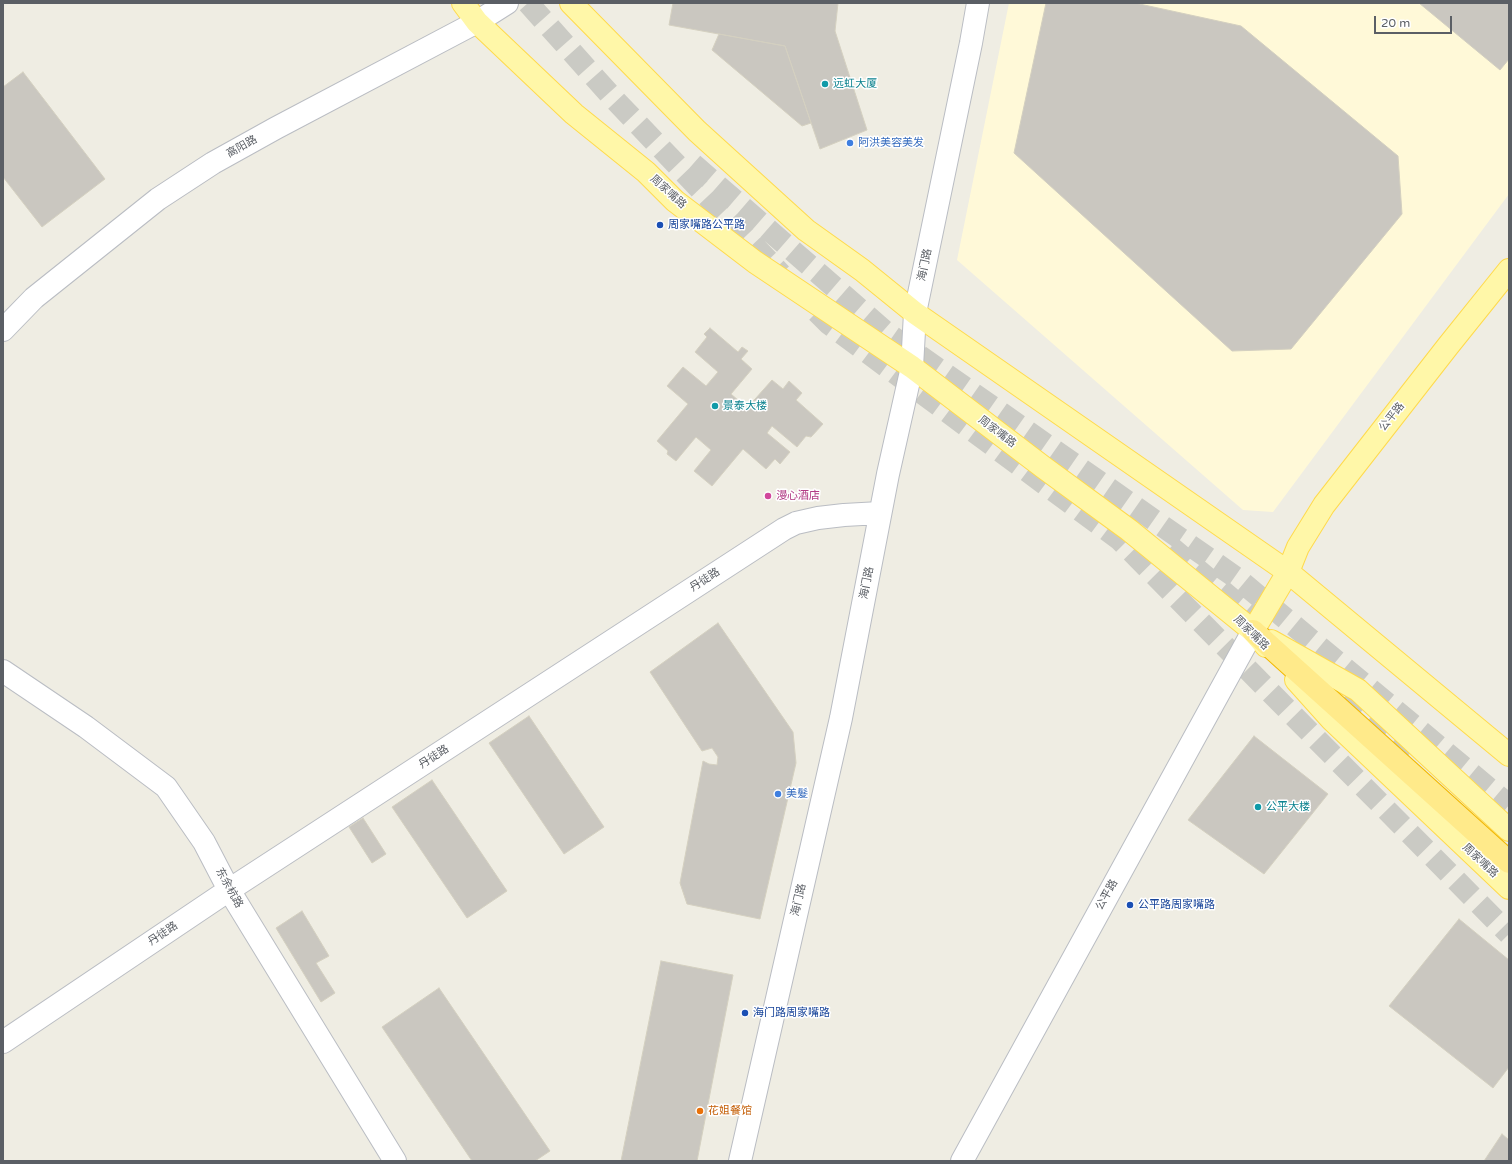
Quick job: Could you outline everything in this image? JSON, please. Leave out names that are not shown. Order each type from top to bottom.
[{"type":"highway","points":[[1253,631],[1509,862]]},
{"type":"main road","name":"周家嘴路","points":[[463,3],[477,22],[574,114],[646,172],[675,201],[755,262],[912,367],[1043,467],[1129,530],[1253,631],[1331,719],[1509,888]]},
{"type":"main road","points":[[572,3],[697,131],[806,230],[862,270],[915,313],[1288,572],[1509,755]]},
{"type":"main road","name":"公平路","points":[[1253,631],[1288,572],[1298,547],[1324,505],[1509,270]]},
{"type":"main road","points":[[1253,631],[1358,690],[1509,830]]},
{"type":"street","name":"高阳路","points":[[3,330],[34,298],[152,204],[213,163],[283,124],[477,22],[507,3]]},
{"type":"street","name":"海门路","points":[[740,1161],[841,718],[880,513],[912,367],[915,313],[978,3]]},
{"type":"street","name":"丹徒路","points":[[3,1042],[229,890],[784,529],[796,523],[818,518],[880,513]]},
{"type":"street","name":"公平路","points":[[962,1161],[1253,631]]},
{"type":"street","name":"东余杭路","points":[[3,671],[86,727],[166,787],[204,842],[229,890],[395,1161]]},
{"type":"shaded area","points":[[1009,3],[1509,3],[1509,194],[1273,512],[1243,510],[957,260]]},
{"type":"building","name":"远虹大厦","points":[[673,3],[838,3],[835,31],[867,130],[820,149],[785,46],[669,25]]},
{"type":"building","points":[[1046,3],[1135,3],[1241,26],[1398,156],[1402,214],[1291,349],[1232,351],[1014,153]]},
{"type":"building","points":[[1419,3],[1509,3],[1509,59],[1500,70]]},
{"type":"building","points":[[719,34],[785,46],[811,123],[802,126],[712,50]]},
{"type":"building","points":[[23,72],[105,179],[42,227],[3,177],[3,87]]},
{"type":"building","name":"景泰大楼","points":[[710,328],[738,352],[742,347],[748,351],[741,359],[752,369],[731,394],[747,408],[772,380],[783,389],[789,381],[802,393],[796,400],[823,424],[811,437],[806,436],[797,447],[772,426],[767,433],[790,452],[780,464],[775,459],[766,469],[743,449],[712,486],[694,471],[711,450],[696,437],[676,461],[667,454],[668,451],[657,441],[688,404],[667,386],[683,367],[706,386],[718,372],[695,352],[707,337],[704,334]]},
{"type":"building","points":[[718,623],[793,732],[796,763],[760,919],[687,904],[680,883],[703,761],[709,764],[717,765],[718,757],[712,748],[702,751],[650,672]]},
{"type":"building","points":[[529,716],[604,827],[564,854],[489,743]]},
{"type":"building","name":"公平大楼","points":[[1254,736],[1328,794],[1264,874],[1188,820]]},
{"type":"building","points":[[432,780],[507,891],[467,918],[392,807]]},
{"type":"building","points":[[363,818],[386,854],[372,863],[349,827]]},
{"type":"building","points":[[302,911],[329,956],[316,963],[335,993],[321,1002],[276,928]]},
{"type":"building","points":[[1459,919],[1509,960],[1509,1067],[1493,1088],[1389,1006]]},
{"type":"building","points":[[661,961],[733,975],[697,1161],[621,1161]]},
{"type":"building","points":[[439,988],[550,1151],[535,1161],[472,1161],[382,1027]]},
{"type":"building","points":[[1502,1134],[1509,1140],[1509,1161],[1484,1161]]},
{"type":"tunnel","points":[[528,3],[613,98],[781,274]]},
{"type":"tunnel","points":[[693,164],[887,333],[1238,579],[1509,805]]},
{"type":"tunnel","points":[[817,312],[829,324],[1120,540],[1509,934]]},
{"type":"tunnel","points":[[1171,547],[1259,622]]},
{"type":"tunnel","points":[[1320,675],[1411,752]]},
{"type":"place","name":"远虹大厦","points":[[825,84]]},
{"type":"place","name":"阿洪美容美发","points":[[850,143]]},
{"type":"place","name":"周家嘴路公平路","points":[[660,225]]},
{"type":"place","name":"景泰大楼","points":[[715,406]]},
{"type":"place","name":"漫心酒店","points":[[768,496]]},
{"type":"place","name":"美髮","points":[[778,794]]},
{"type":"place","name":"公平大楼","points":[[1258,807]]},
{"type":"place","name":"公平路周家嘴路","points":[[1130,905]]},
{"type":"place","name":"海门路周家嘴路","points":[[745,1013]]},
{"type":"place","name":"花姐餐馆","points":[[700,1111]]}]
